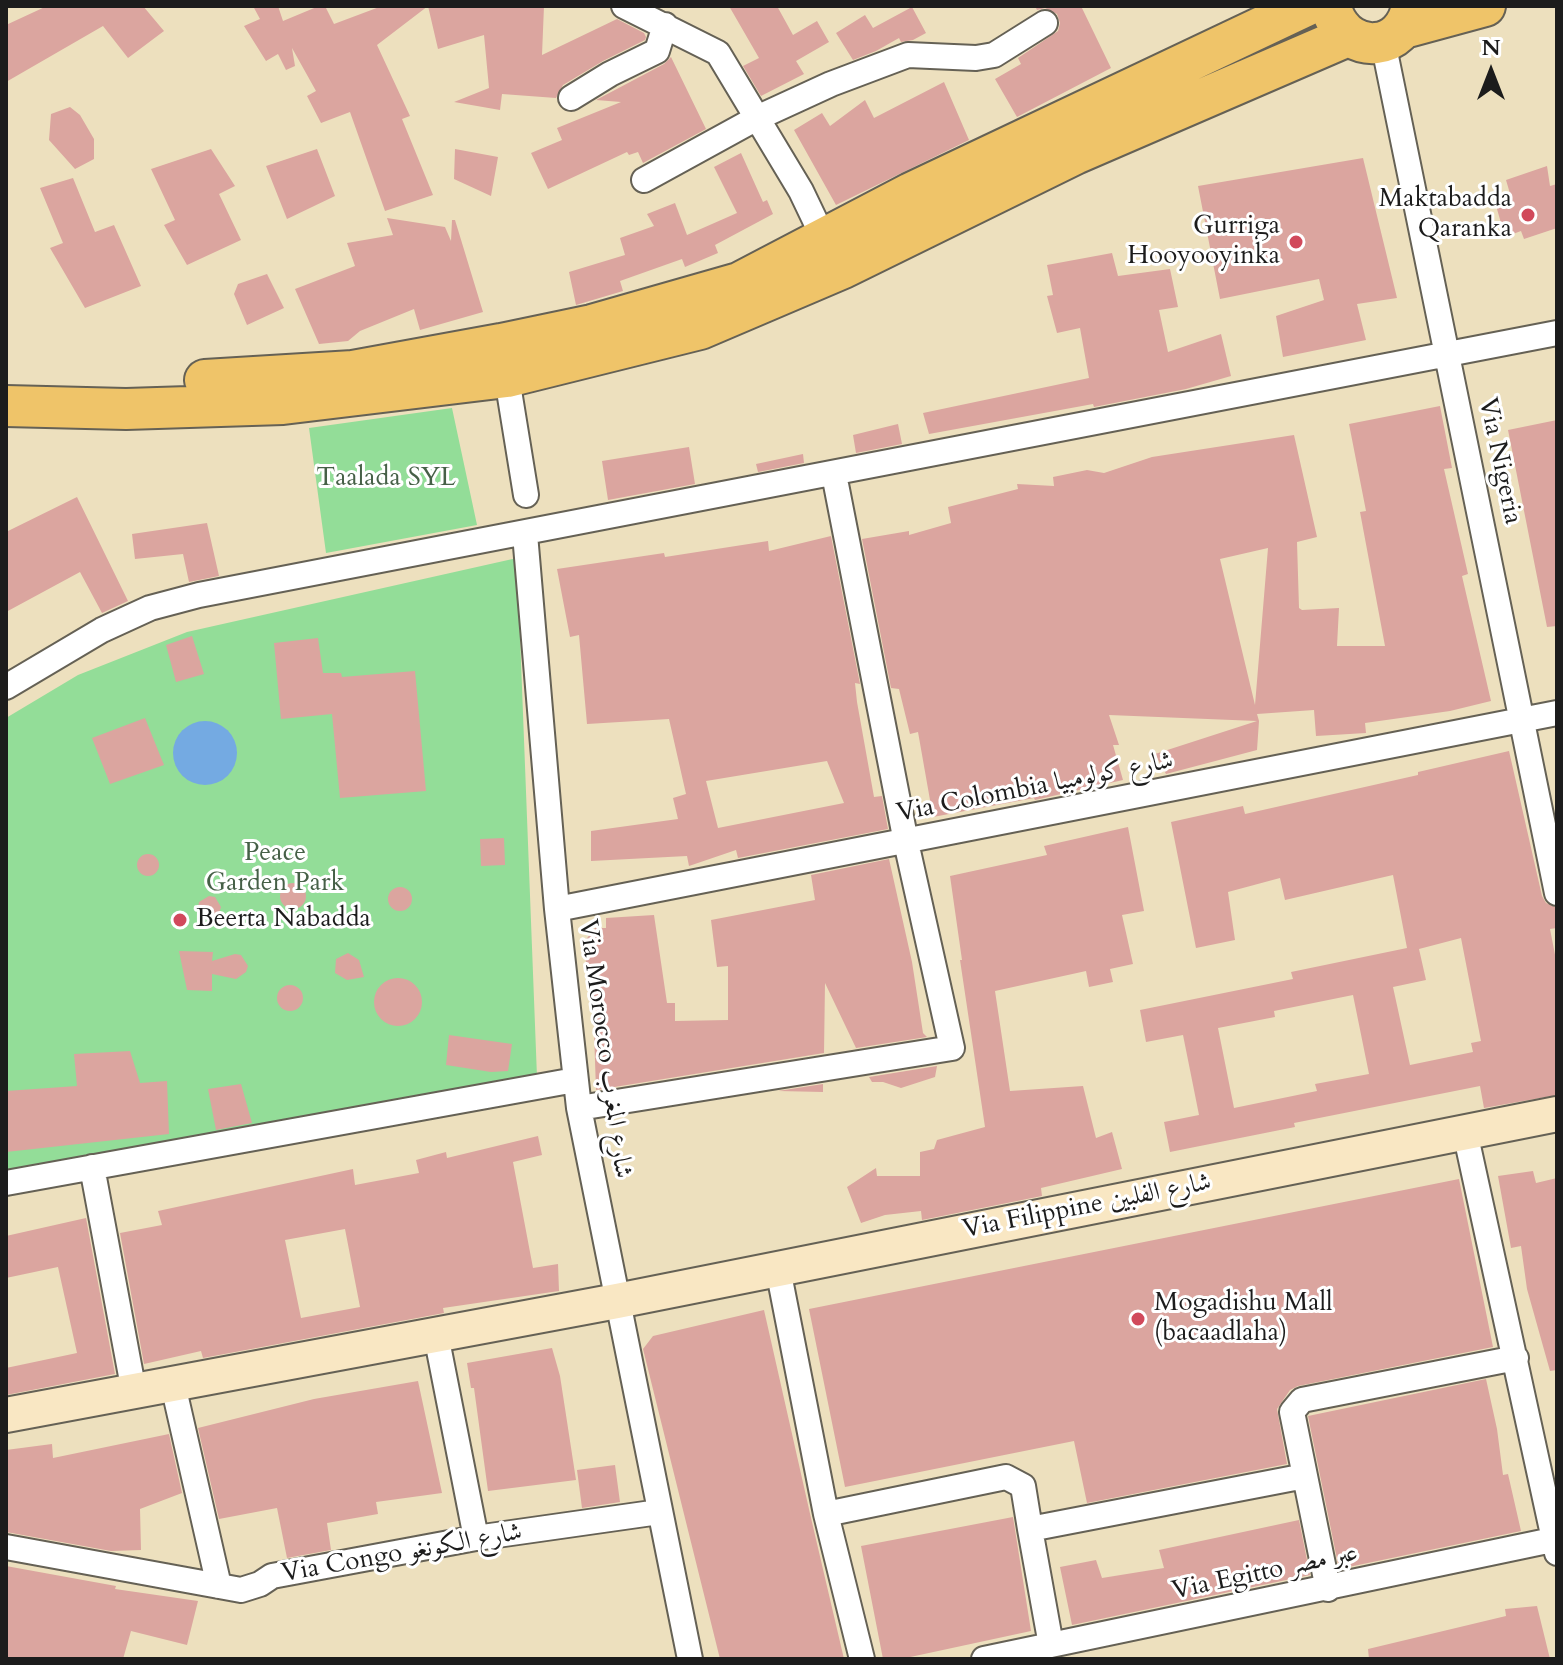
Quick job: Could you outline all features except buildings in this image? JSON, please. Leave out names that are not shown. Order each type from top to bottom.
[{"type":"highway","points":[[6,379],[124,396],[283,404],[504,360],[700,329],[833,253],[1306,6]]},
{"type":"highway","points":[[833,253],[1075,154],[1376,24],[1485,6]]},
{"type":"highway","points":[[6,406],[124,396]]},
{"type":"main road","name":"Via Filippine شارع الفلبين","points":[[617,1301],[1557,1114]]},
{"type":"main road","points":[[6,1415],[617,1301]]},
{"type":"street","points":[[624,6],[718,53],[801,191],[833,253]]},
{"type":"street","points":[[644,180],[757,118],[831,84],[908,55],[976,58],[994,55],[1045,23]]},
{"type":"street","name":"Via Nigeria","points":[[1376,24],[1449,354],[1557,893]]},
{"type":"street","points":[[571,98],[657,51],[665,25]]},
{"type":"street","points":[[6,687],[102,630],[150,608],[199,595],[1557,333]]},
{"type":"street","points":[[504,360],[526,495]]},
{"type":"street","points":[[579,1108],[952,1048],[906,842],[834,474]]},
{"type":"street","name":"Via Morocco شارع المغرب","points":[[525,534],[557,909],[579,1108],[690,1659]]},
{"type":"street","name":"Via Colombia شارع كولومبيا","points":[[557,909],[1557,713]]},
{"type":"street","points":[[6,1183],[575,1080]]},
{"type":"street","points":[[1465,1132],[1556,1544]]},
{"type":"street","points":[[92,1167],[134,1392]]},
{"type":"street","points":[[778,1269],[826,1514],[862,1659]]},
{"type":"street","points":[[436,1335],[476,1538]]},
{"type":"street","points":[[1328,1589],[1292,1412],[1302,1400],[1516,1358]]},
{"type":"street","points":[[173,1385],[219,1586]]},
{"type":"street","points":[[1030,1529],[1305,1476]]},
{"type":"street","points":[[826,1514],[1006,1477],[1023,1486],[1051,1645]]},
{"type":"street","name":"Via Congo شارع الكونغو","points":[[6,1547],[241,1590],[272,1576],[476,1538],[659,1512]]},
{"type":"street","name":"Via Egitto عبر مصر","points":[[984,1659],[1556,1544]]},
{"type":"green space","name":"Taalada SYL","points":[[452,408],[477,525],[326,553],[309,428]]},
{"type":"green space","name":"Peace Garden Park","points":[[517,558],[537,1077],[6,1173],[6,718],[78,675],[187,632]]},
{"type":"water","points":[[199,721],[211,721],[228,730],[235,741],[235,765],[228,776],[211,785],[199,785],[187,780],[178,771],[173,759],[173,747],[178,735],[187,726]]},
{"type":"place","name":"Maktabadda Qaranka","points":[[1528,215]]},
{"type":"place","name":"Gurriga Hooyooyinka","points":[[1296,242]]},
{"type":"place","name":"Beerta Nabadda","points":[[180,920]]},
{"type":"place","name":"Mogadishu Mall (bacaadlaha)","points":[[1138,1319]]}]
